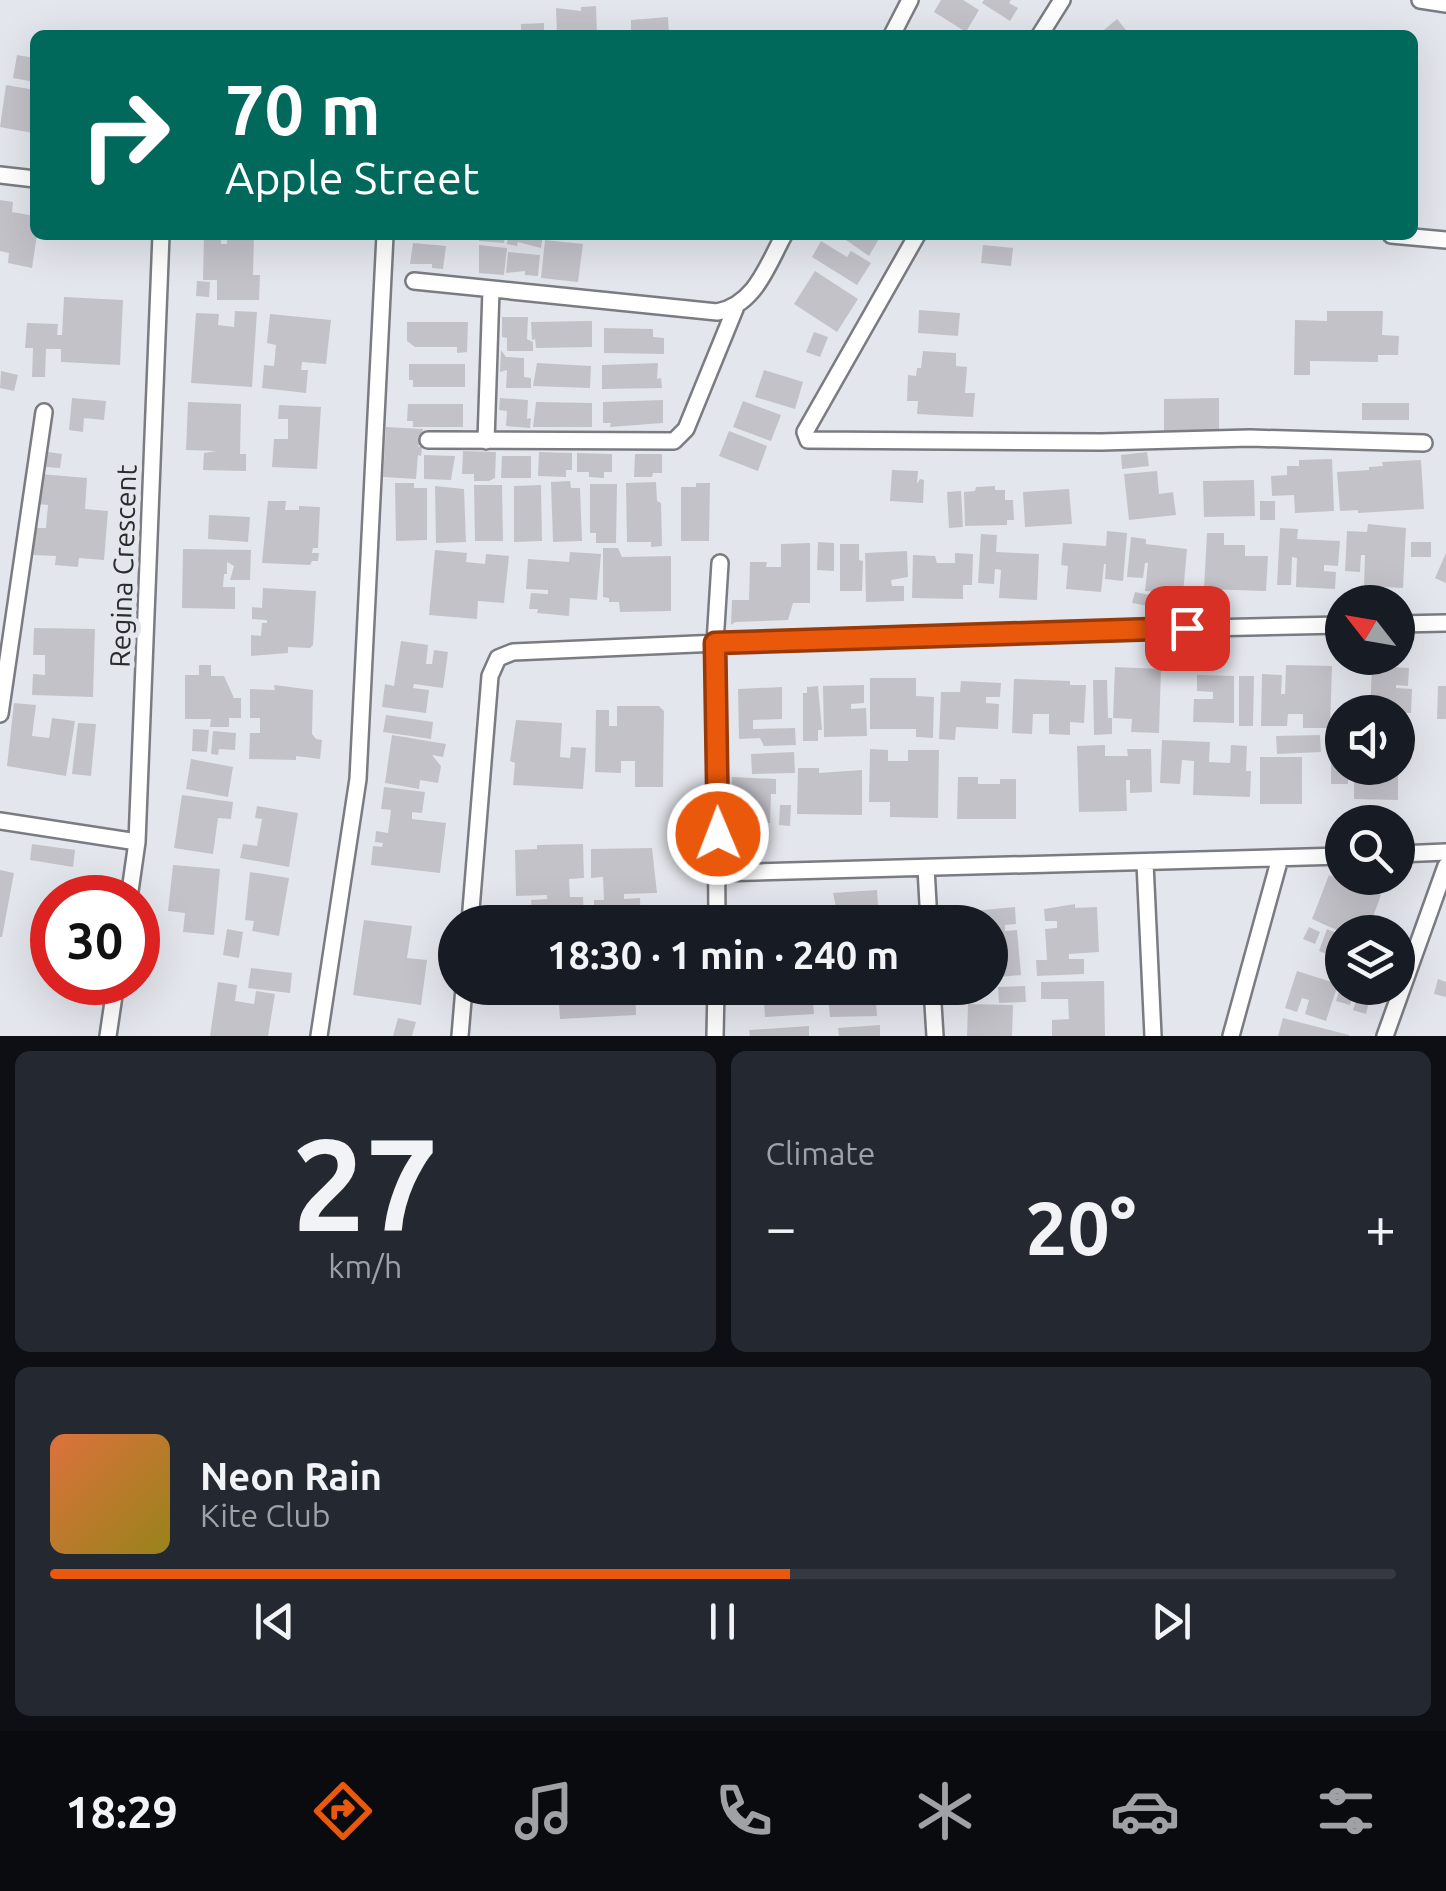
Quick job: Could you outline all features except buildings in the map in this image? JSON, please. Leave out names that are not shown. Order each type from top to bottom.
[{"type":"street","points":[[895,30],[910,0]]},
{"type":"street","points":[[1043,30],[1062,0]]},
{"type":"street","points":[[1420,0],[1446,4]]},
{"type":"street","points":[[0,174],[30,178]]},
{"type":"street","points":[[1418,238],[1446,240]]},
{"type":"street","name":"Regina Crescent","points":[[132,875],[137,842],[161,240]]},
{"type":"street","points":[[318,1036],[358,779],[385,240]]},
{"type":"street","points":[[428,440],[674,442],[686,429],[735,309],[754,290],[781,240]]},
{"type":"street","points":[[914,240],[805,432],[808,440],[1101,442],[1250,438],[1424,443]]},
{"type":"street","points":[[414,282],[718,312],[735,309]]},
{"type":"street","points":[[486,440],[491,290]]},
{"type":"street","points":[[0,714],[44,412]]},
{"type":"street","points":[[717,905],[715,643],[720,563]]},
{"type":"street","points":[[1415,623],[1446,622]]},
{"type":"street","points":[[471,905],[490,676],[498,658],[512,652],[1325,625]]},
{"type":"street","points":[[0,821],[137,842]]},
{"type":"street","points":[[1415,853],[1446,852]]},
{"type":"street","points":[[718,873],[1325,857]]},
{"type":"street","points":[[1230,1036],[1280,858]]},
{"type":"street","points":[[1145,864],[1153,1036]]},
{"type":"street","points":[[1385,1036],[1446,866]]},
{"type":"street","points":[[926,868],[927,905]]},
{"type":"street","points":[[108,1036],[113,1005]]},
{"type":"street","points":[[460,1036],[463,1005]]},
{"type":"street","points":[[714,1036],[715,1005]]},
{"type":"street","points":[[933,1005],[934,1036]]},
{"type":"route","points":[[718,834],[715,643],[1187,628]]}]
